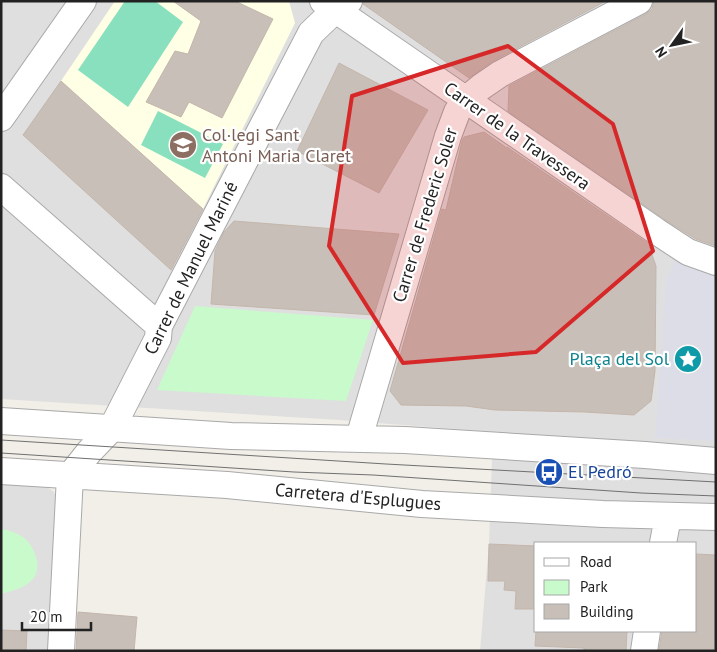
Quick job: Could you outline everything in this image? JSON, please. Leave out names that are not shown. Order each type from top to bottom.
[{"type":"street","points":[[1,118],[83,1]]},
{"type":"street","name":"Carrer de Frederic Soler","points":[[359,438],[452,123],[465,100],[500,74],[639,1]]},
{"type":"street","name":"Carrer de la Travessera","points":[[336,4],[465,100],[664,236],[688,252],[716,262]]},
{"type":"street","name":"Carrer de Manuel Mariné","points":[[70,476],[89,452],[112,428],[158,338],[160,326],[311,33],[336,4]]},
{"type":"street","points":[[1,187],[160,326]]},
{"type":"street","points":[[1,422],[258,438],[359,438],[645,454],[716,461]]},
{"type":"street","name":"Carretera d'Esplugues","points":[[1,471],[228,485],[422,504],[668,517],[716,517]]},
{"type":"street","points":[[61,651],[70,476]]},
{"type":"street","points":[[664,542],[668,517]]},
{"type":"street","points":[[644,651],[647,632]]},
{"type":"highlighted area","points":[[508,46],[613,124],[653,251],[536,352],[403,363],[329,246],[352,96]]},
{"type":"shaded area","points":[[1,1],[716,1],[716,651],[480,651],[489,544],[493,432],[339,420],[1,399]]},
{"type":"shaded area","name":"Col·legi Sant Antoni Maria Claret","points":[[115,1],[289,1],[295,23],[203,209],[61,81]]},
{"type":"shaded area","name":"Plaça del Sol","points":[[676,258],[716,268],[716,441],[655,438],[666,279]]},
{"type":"shaded area","points":[[1,482],[44,485],[54,492],[57,500],[48,651],[1,651]]},
{"type":"green space","points":[[125,1],[155,1],[183,22],[128,107],[78,70]]},
{"type":"green space","points":[[158,111],[223,144],[205,178],[141,145]]},
{"type":"green space","points":[[195,306],[373,320],[346,401],[157,390]]},
{"type":"green space","points":[[1,529],[16,533],[31,545],[36,556],[37,569],[33,579],[26,585],[1,594]]},
{"type":"building","points":[[173,1],[235,1],[273,19],[222,118],[189,102],[181,117],[146,102],[175,51],[188,54],[201,21]]},
{"type":"building","points":[[364,1],[606,1],[493,61],[469,78],[363,4]]},
{"type":"building","points":[[654,1],[716,1],[716,246],[696,239],[664,219],[508,111],[509,86],[646,14],[652,9]]},
{"type":"building","points":[[339,63],[428,110],[379,193],[297,151]]},
{"type":"building","points":[[61,81],[203,209],[171,270],[23,135]]},
{"type":"building","points":[[484,132],[650,245],[656,266],[655,371],[651,401],[634,415],[495,410],[466,406],[401,405],[390,391],[442,209],[446,210],[462,141],[464,137]]},
{"type":"building","points":[[234,221],[399,234],[374,315],[211,304],[215,251],[224,232]]},
{"type":"building","points":[[489,544],[534,546],[534,609],[515,609],[516,591],[504,590],[505,581],[488,581]]},
{"type":"building","points":[[697,554],[716,555],[716,651],[659,651],[662,632],[697,632]]},
{"type":"building","points":[[78,612],[137,617],[134,651],[76,651]]},
{"type":"building","points":[[1,630],[27,631],[26,651],[1,651]]},
{"type":"building","points":[[536,632],[627,632],[626,651],[584,651],[584,648],[535,646]]},
{"type":"tram line","points":[[1,440],[716,482]]},
{"type":"tram line","points":[[1,453],[641,493],[716,496]]},
{"type":"place","name":"Col·legi Sant Antoni Maria Claret","points":[[183,145]]},
{"type":"place","name":"Plaça del Sol","points":[[688,359]]},
{"type":"place","name":"El Pedró","points":[[549,472]]}]
